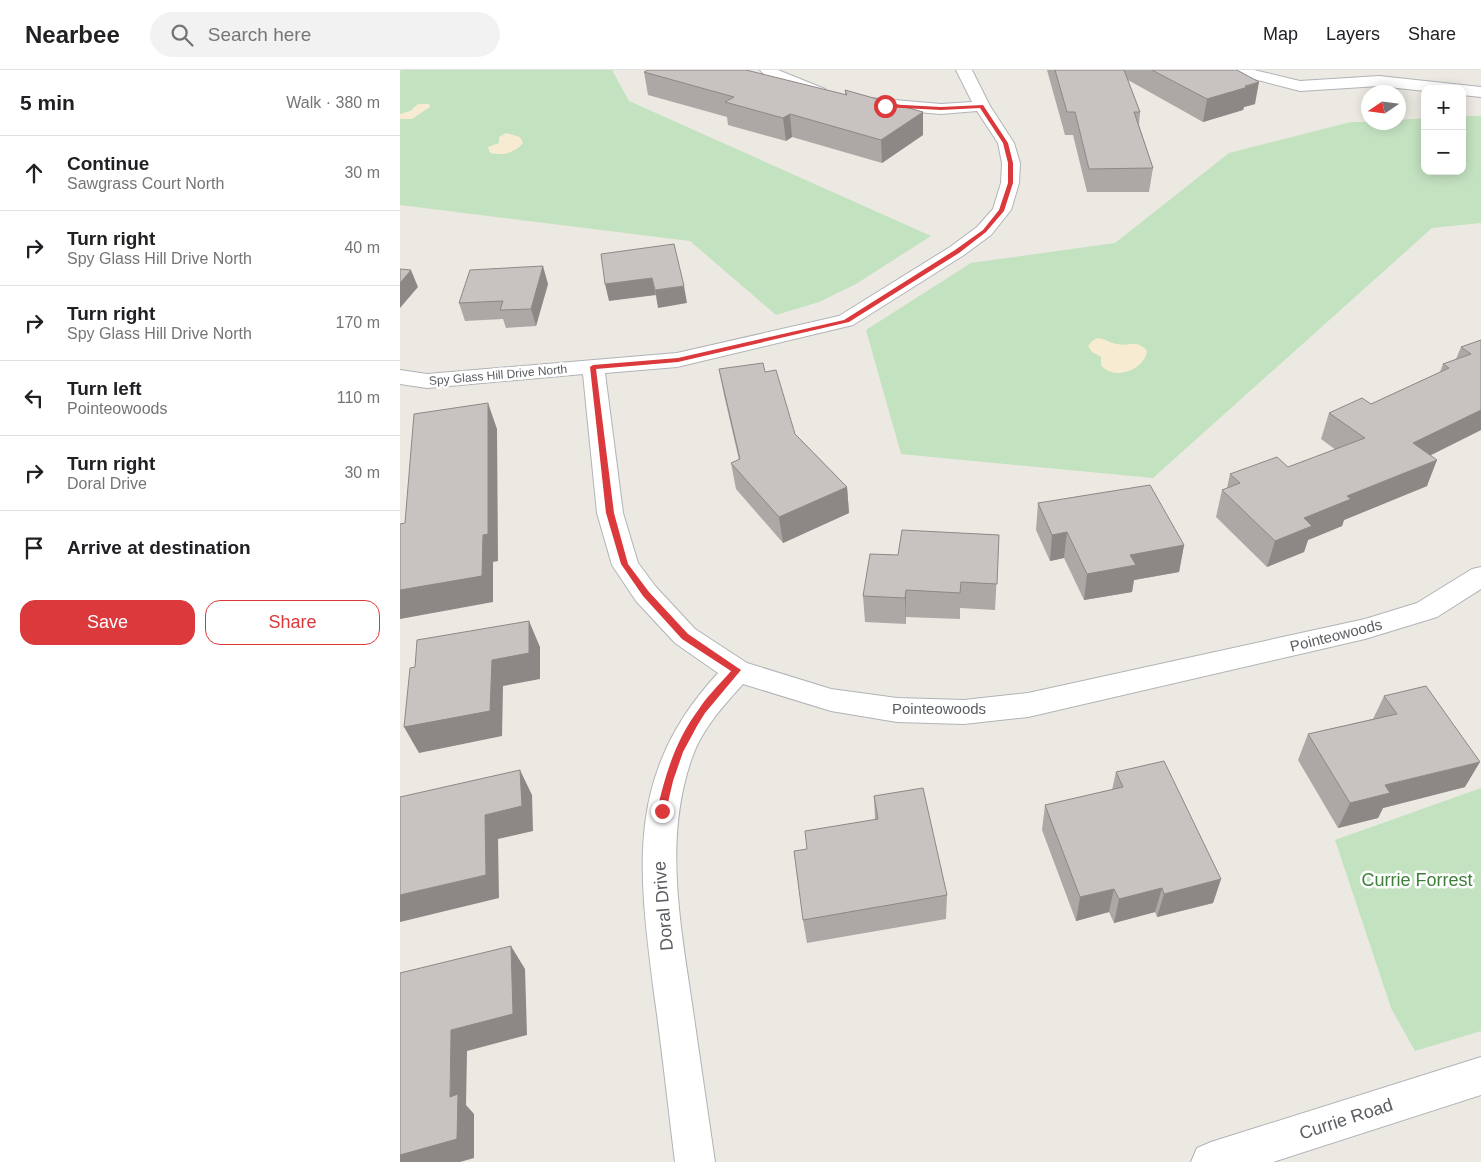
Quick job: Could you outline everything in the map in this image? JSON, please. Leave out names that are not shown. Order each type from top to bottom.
[{"type":"street","points":[[768,70],[776,76],[814,91],[831,95]]},
{"type":"street","name":"Spy Glass Hill Drive North","points":[[400,377],[428,381],[678,360],[846,321],[957,251],[984,231],[1002,210],[1010,183],[1011,163],[1006,143],[982,106],[964,70]]},
{"type":"street","points":[[1236,70],[1300,86],[1378,81],[1421,85]]},
{"type":"street","points":[[1466,90],[1481,92]]},
{"type":"street","points":[[856,101],[916,108],[982,106]]},
{"type":"street","name":"Pointeowoods","points":[[593,367],[610,513],[625,564],[646,594],[685,636],[737,670],[831,700],[897,710],[964,712],[1028,705],[1365,629],[1427,610],[1481,576]]},
{"type":"street","name":"Doral Drive","points":[[695,1162],[661,908],[658,858],[659,834],[667,788],[679,752],[702,710],[737,670]]},
{"type":"street","name":"Currie Road","points":[[1211,1162],[1481,1076]]},
{"type":"green space","points":[[612,70],[629,101],[931,236],[856,284],[819,302],[776,315],[690,241],[400,205],[400,71]]},
{"type":"green space","points":[[1466,116],[1481,116],[1481,223],[1432,228],[1153,478],[901,454],[866,330],[971,263],[1115,243],[1229,153],[1351,122],[1361,122],[1361,130],[1406,130],[1406,119],[1421,118],[1421,175],[1466,175]]},
{"type":"green space","name":"Currie Forrest","points":[[1481,788],[1481,1031],[1415,1051],[1391,1008],[1335,840]]},
{"type":"sand","points":[[418,104],[429,104],[430,107],[412,119],[400,119],[400,114],[410,111]]},
{"type":"sand","points":[[506,133],[520,137],[523,143],[508,153],[490,153],[488,147],[499,143],[499,137]]},
{"type":"sand","points":[[1098,338],[1121,345],[1140,345],[1147,351],[1145,358],[1140,364],[1127,372],[1120,373],[1106,370],[1101,365],[1101,357],[1092,352],[1088,346],[1093,340]]},
{"type":"building","points":[[648,70],[746,70],[847,95],[845,90],[923,112],[881,140],[790,114],[783,118],[725,102],[734,97],[644,72]]},
{"type":"building","points":[[1055,70],[1124,70],[1140,112],[1134,112],[1153,168],[1089,169],[1075,112],[1067,112]]},
{"type":"building","points":[[1152,70],[1237,70],[1259,82],[1207,99]]},
{"type":"building","points":[[674,244],[684,286],[655,290],[652,278],[605,284],[601,254]]},
{"type":"building","points":[[543,266],[531,309],[500,310],[503,301],[459,303],[470,270]]},
{"type":"building","points":[[400,269],[411,270],[400,283]]},
{"type":"building","points":[[1481,340],[1481,410],[1413,443],[1437,460],[1347,496],[1351,499],[1304,518],[1312,526],[1275,541],[1222,490],[1240,483],[1230,474],[1277,457],[1288,467],[1365,438],[1329,413],[1362,398],[1371,404],[1449,368],[1443,364],[1471,354],[1461,347]]},
{"type":"building","points":[[763,363],[765,372],[776,370],[795,434],[847,487],[779,517],[731,463],[740,459],[719,369]]},
{"type":"building","points":[[488,403],[488,534],[483,535],[482,576],[400,590],[400,524],[405,523],[414,414]]},
{"type":"building","points":[[1150,485],[1184,545],[1130,555],[1136,565],[1087,574],[1067,532],[1052,535],[1038,503]]},
{"type":"building","points":[[902,530],[999,535],[997,584],[961,582],[960,593],[906,590],[905,598],[863,596],[870,554],[898,555]]},
{"type":"building","points":[[529,621],[529,653],[492,660],[490,711],[404,727],[410,668],[415,667],[417,640]]},
{"type":"building","points":[[1426,686],[1480,762],[1385,785],[1390,793],[1350,803],[1308,734],[1397,714],[1384,696]]},
{"type":"building","points":[[1164,761],[1221,879],[1164,894],[1162,888],[1119,899],[1114,889],[1080,897],[1045,805],[1123,787],[1116,772]]},
{"type":"building","points":[[520,770],[522,806],[485,815],[486,875],[400,895],[400,797]]},
{"type":"building","points":[[923,788],[947,895],[803,920],[794,851],[807,849],[805,831],[878,819],[874,796]]},
{"type":"building","points":[[511,946],[513,1014],[451,1030],[450,1097],[458,1094],[457,1139],[400,1155],[400,973]]},
{"type":"route","points":[[662,811],[669,781],[679,752],[693,724],[702,710],[737,670],[685,636],[646,594],[625,564],[610,513],[593,367],[678,360],[846,321],[957,251],[984,231],[1002,210],[1010,183],[1011,163],[1006,143],[982,106],[941,109],[885,106]]}]
